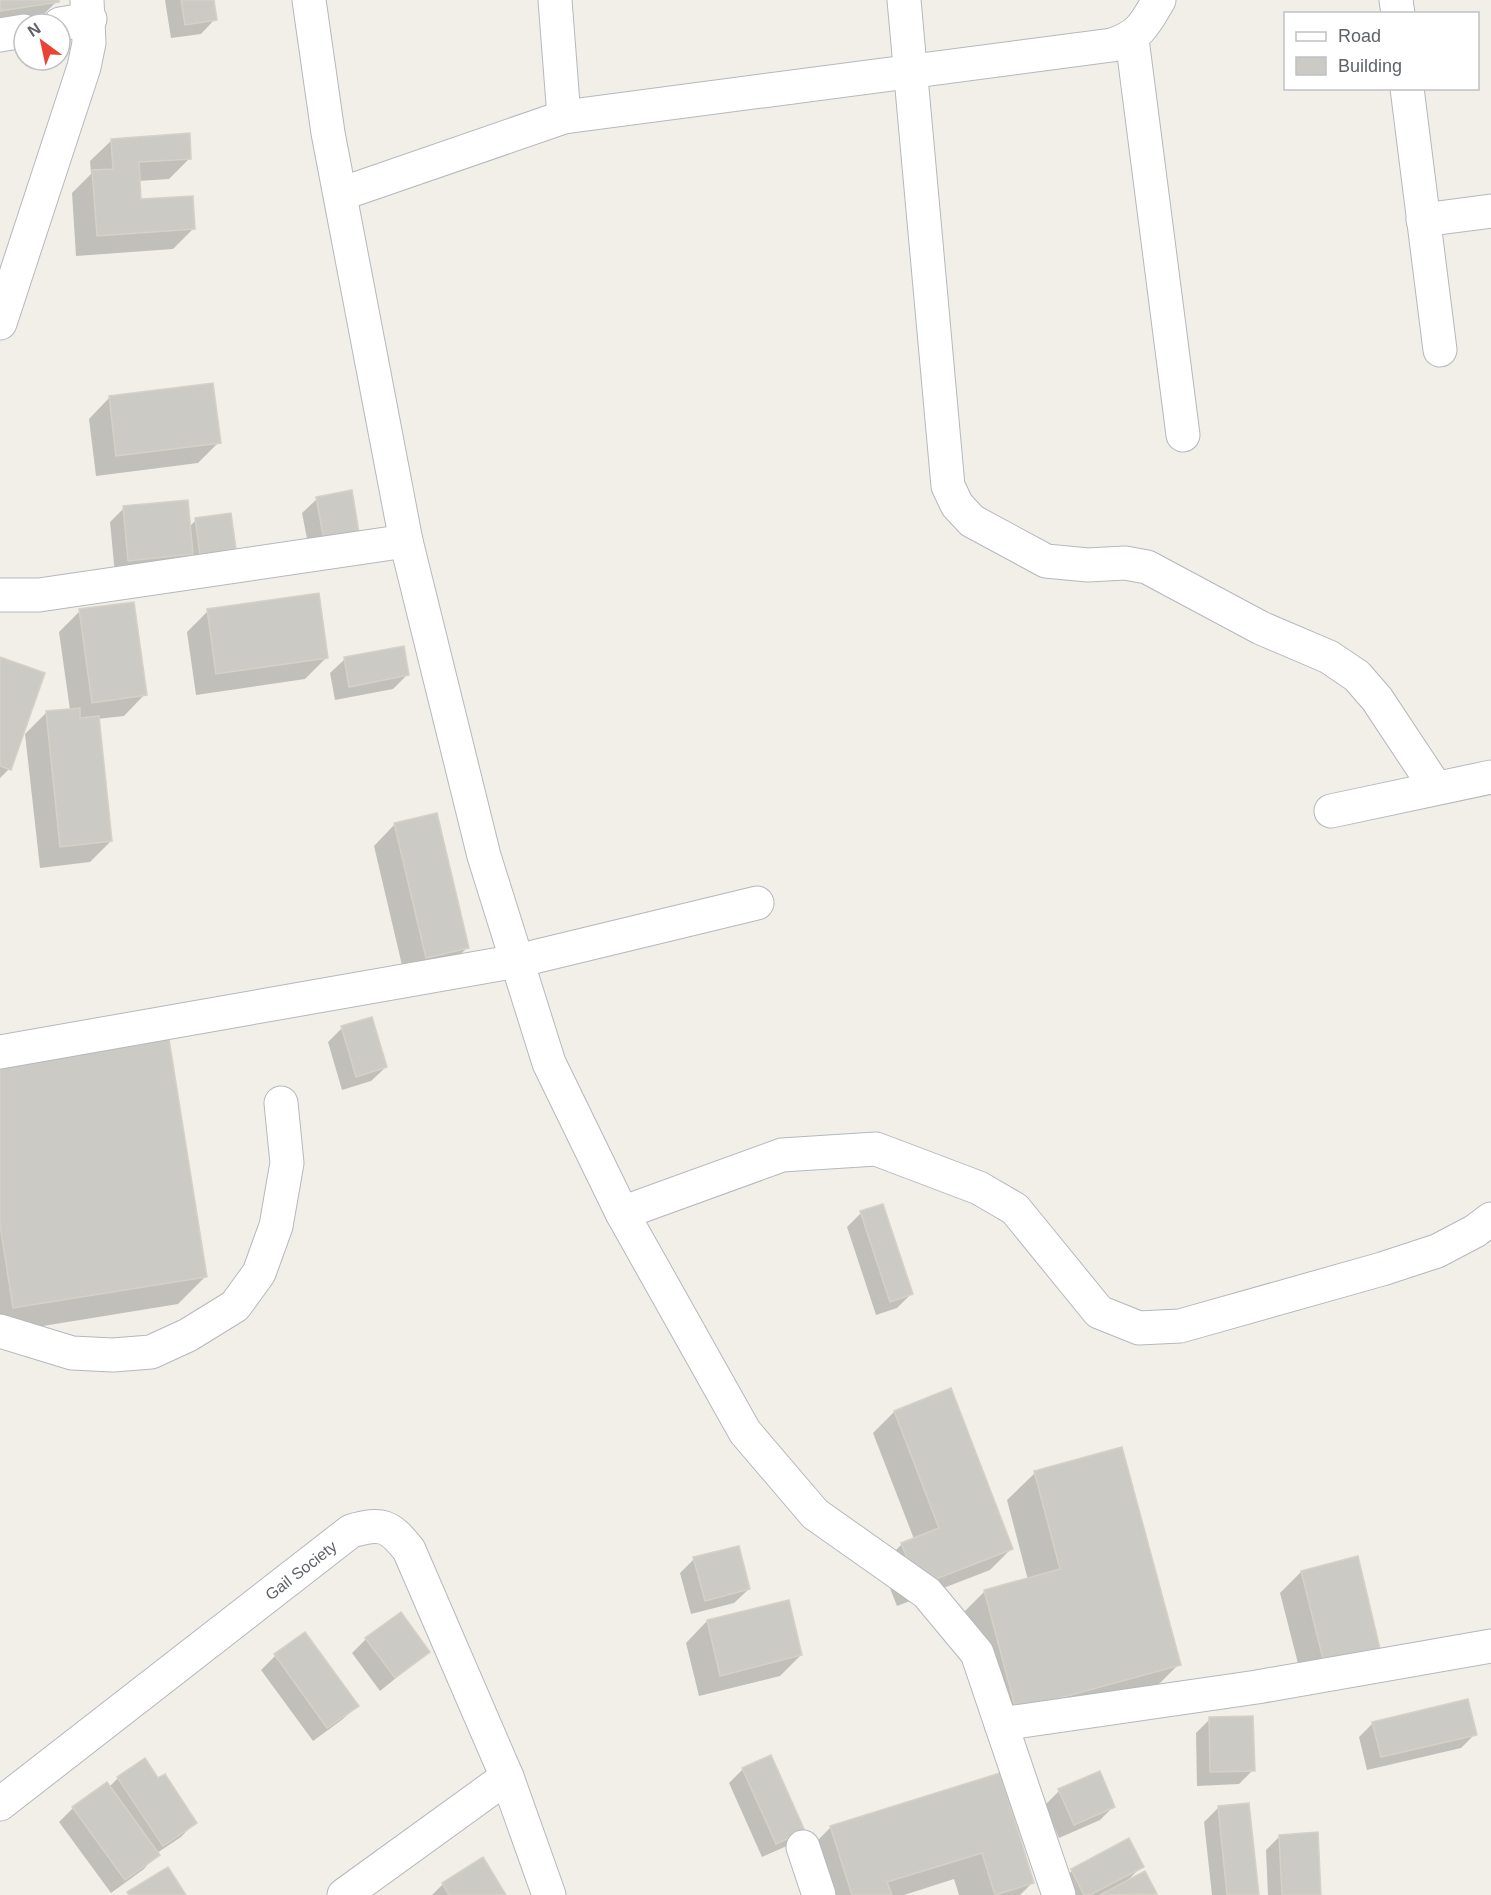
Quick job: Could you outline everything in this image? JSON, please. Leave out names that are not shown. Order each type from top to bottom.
[{"type":"street","points":[[309,0],[328,132],[406,541],[484,856],[549,1063],[622,1212],[745,1432],[815,1514],[927,1593],[977,1653],[1059,1895]]},
{"type":"street","points":[[555,0],[564,117]]},
{"type":"street","points":[[904,0],[948,486],[957,505],[972,521],[1046,561],[1088,565],[1125,563],[1147,567],[1261,628],[1329,657],[1357,676],[1377,699],[1436,788]]},
{"type":"street","points":[[340,194],[564,117],[1112,45],[1132,39],[1145,25],[1159,0]]},
{"type":"street","points":[[0,323],[84,67],[89,43],[79,14]]},
{"type":"street","points":[[1132,39],[1183,435]]},
{"type":"street","points":[[1407,90],[1440,350]]},
{"type":"street","points":[[1424,220],[1491,211]]},
{"type":"street","points":[[0,595],[39,595],[406,541]]},
{"type":"street","points":[[1331,811],[1491,777]]},
{"type":"street","points":[[0,1052],[517,961],[757,903]]},
{"type":"street","points":[[0,1331],[72,1353],[113,1355],[151,1352],[188,1335],[235,1306],[259,1273],[276,1226],[287,1163],[281,1103]]},
{"type":"street","points":[[622,1212],[782,1155],[876,1149],[979,1188],[1015,1209],[1099,1312],[1139,1328],[1180,1326],[1382,1269],[1437,1251],[1491,1219]]},
{"type":"street","name":"Gail Society","points":[[0,1804],[351,1531],[371,1525],[393,1530],[409,1550],[507,1777],[549,1895]]},
{"type":"street","points":[[1001,1724],[1257,1687],[1491,1646]]},
{"type":"street","points":[[344,1895],[507,1777]]},
{"type":"street","points":[[803,1847],[819,1895]]},
{"type":"building","points":[[0,0],[59,0],[59,2],[0,11]]},
{"type":"building","points":[[181,0],[214,0],[217,20],[185,25]]},
{"type":"building","points":[[190,133],[191,159],[139,162],[141,199],[193,196],[195,229],[97,236],[92,170],[113,169],[111,139]]},
{"type":"building","points":[[213,383],[221,443],[116,456],[109,396]]},
{"type":"building","points":[[352,490],[359,533],[324,540],[316,497]]},
{"type":"building","points":[[188,500],[193,554],[128,561],[123,506]]},
{"type":"building","points":[[231,513],[236,549],[200,555],[195,518]]},
{"type":"building","points":[[319,593],[328,658],[216,674],[207,609]]},
{"type":"building","points":[[134,602],[147,695],[92,703],[79,609]]},
{"type":"building","points":[[404,646],[409,675],[349,687],[344,657]]},
{"type":"building","points":[[0,657],[45,673],[11,770],[0,766]]},
{"type":"building","points":[[80,708],[80,718],[99,716],[112,841],[60,847],[46,711]]},
{"type":"building","points":[[437,813],[469,948],[426,958],[394,823]]},
{"type":"building","points":[[372,1017],[387,1067],[356,1077],[341,1026]]},
{"type":"building","points":[[169,1039],[207,1277],[13,1308],[0,1225],[0,1066]]},
{"type":"building","points":[[883,1204],[913,1294],[890,1302],[860,1211]]},
{"type":"building","points":[[951,1388],[1013,1549],[918,1586],[901,1543],[939,1528],[894,1411]]},
{"type":"building","points":[[1122,1447],[1181,1665],[1016,1710],[984,1590],[1060,1569],[1034,1471]]},
{"type":"building","points":[[739,1546],[750,1589],[705,1601],[693,1557]]},
{"type":"building","points":[[1358,1556],[1380,1649],[1324,1663],[1301,1571]]},
{"type":"building","points":[[789,1600],[802,1655],[720,1676],[707,1620]]},
{"type":"building","points":[[401,1612],[430,1652],[395,1678],[365,1638]]},
{"type":"building","points":[[305,1632],[359,1706],[327,1728],[274,1654]]},
{"type":"building","points":[[1468,1699],[1477,1735],[1381,1757],[1372,1722]]},
{"type":"building","points":[[1253,1716],[1255,1771],[1210,1772],[1209,1717]]},
{"type":"building","points":[[771,1755],[805,1831],[776,1844],[742,1768]]},
{"type":"building","points":[[145,1758],[158,1778],[165,1774],[197,1823],[163,1846],[117,1777]]},
{"type":"building","points":[[1100,1771],[1115,1807],[1074,1825],[1058,1789]]},
{"type":"building","points":[[1000,1773],[1034,1883],[995,1895],[982,1853],[887,1882],[892,1895],[852,1895],[830,1826]]},
{"type":"building","points":[[107,1782],[160,1855],[125,1880],[72,1807]]},
{"type":"building","points":[[1249,1803],[1259,1895],[1227,1895],[1218,1806]]},
{"type":"building","points":[[1318,1832],[1321,1895],[1282,1895],[1279,1835]]},
{"type":"building","points":[[1129,1838],[1144,1867],[1090,1895],[1084,1895],[1071,1869]]},
{"type":"building","points":[[483,1857],[506,1895],[449,1895],[442,1883]]},
{"type":"building","points":[[168,1867],[186,1895],[129,1895],[127,1892]]},
{"type":"building","points":[[1145,1871],[1157,1894],[1100,1895]]}]
